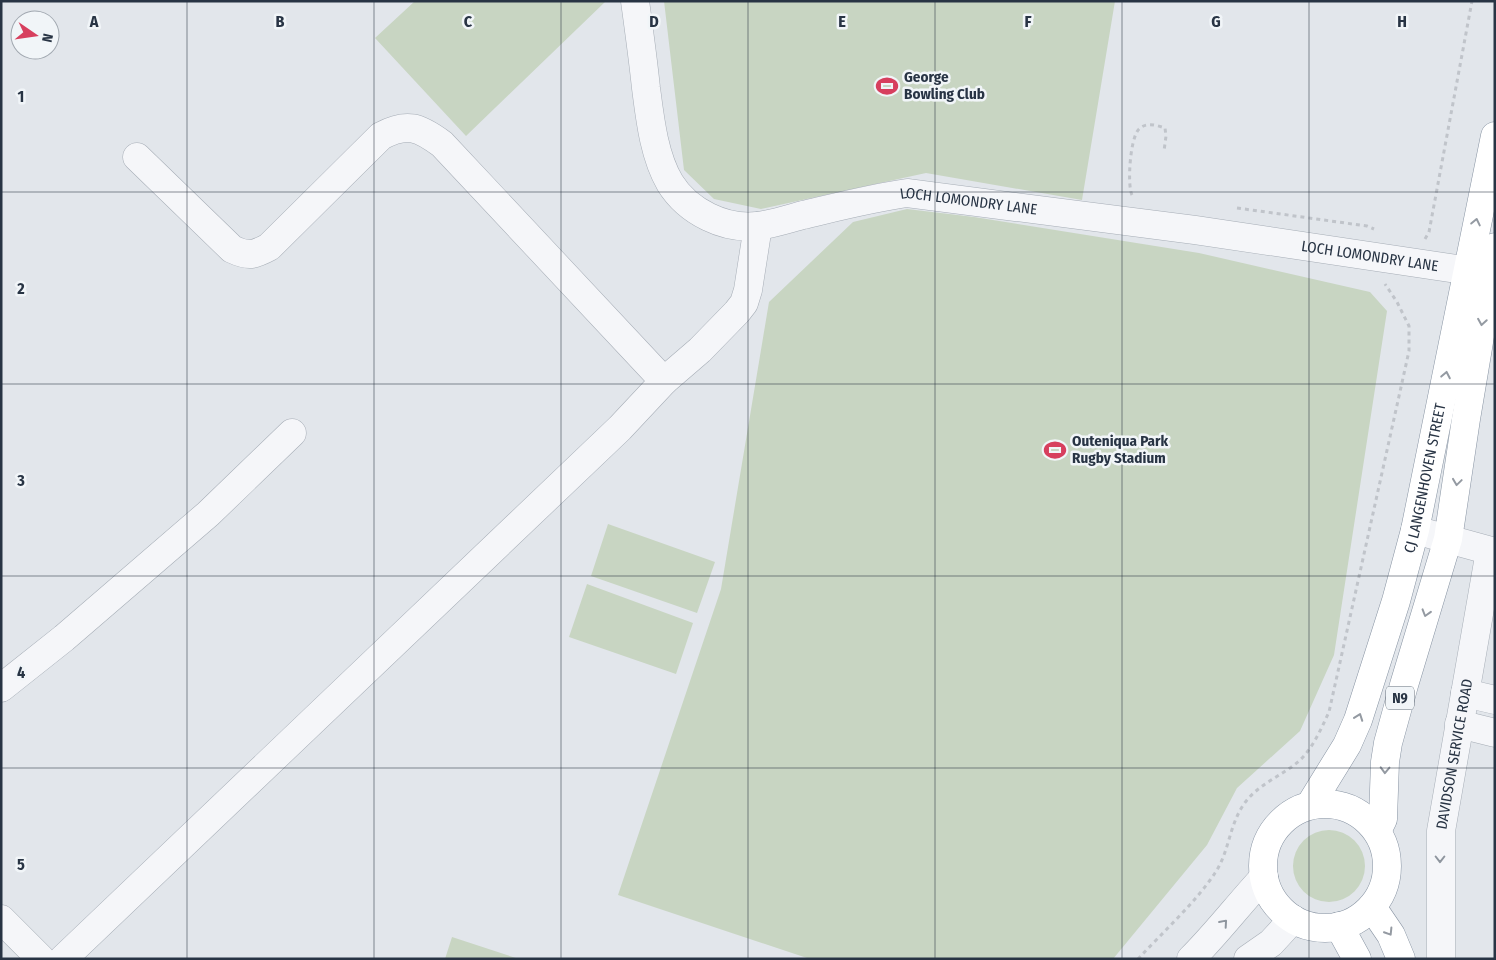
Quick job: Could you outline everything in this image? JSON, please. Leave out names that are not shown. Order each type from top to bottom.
[{"type":"highway","name":"CJ LANGENHOVEN STREET","points":[[1377,831],[1383,819],[1385,762],[1388,743],[1448,539],[1495,136]]},
{"type":"highway","name":"CJ LANGENHOVEN STREET","points":[[1310,805],[1347,745],[1358,720],[1393,610],[1415,530],[1478,272],[1495,247]]},
{"type":"highway","points":[[1329,804],[1348,808],[1364,817],[1377,831],[1386,852],[1387,864],[1384,887],[1372,907],[1352,922],[1330,928],[1311,926],[1293,919],[1274,901],[1264,877],[1264,853],[1273,832],[1280,822],[1310,805],[1329,804]]},
{"type":"highway","points":[[1372,907],[1391,935],[1401,959]]},
{"type":"highway","points":[[1339,926],[1357,959]]},
{"type":"street","name":"LOCH LOMONDRY LANE","points":[[635,1],[649,108],[662,167],[671,185],[685,200],[712,220],[726,224],[758,226],[865,200],[907,193],[1195,230],[1478,272]]},
{"type":"street","points":[[137,156],[232,249],[244,254],[256,254],[269,246],[381,136],[394,129],[411,128],[425,131],[442,144],[664,381]]},
{"type":"street","points":[[63,959],[620,428],[664,381],[700,350],[737,312],[744,303],[748,290],[758,226]]},
{"type":"street","points":[[1,688],[64,638],[208,514],[292,433]]},
{"type":"street","points":[[1415,530],[1493,552]]},
{"type":"street","name":"DAVIDSON SERVICE ROAD","points":[[1441,959],[1440,836],[1459,724],[1493,552]]},
{"type":"street","points":[[1465,693],[1495,700]]},
{"type":"street","points":[[1459,724],[1495,733]]},
{"type":"street","points":[[1191,959],[1211,939],[1264,877]]},
{"type":"street","points":[[1,919],[41,959]]},
{"type":"street","points":[[1248,959],[1271,943],[1293,919]]},
{"type":"path","points":[[1424,242],[1429,232],[1472,1]]},
{"type":"path","points":[[1134,200],[1130,190],[1129,175],[1134,136],[1139,129],[1148,124],[1165,128],[1164,151]]},
{"type":"path","points":[[1234,207],[1367,226],[1380,232]]},
{"type":"path","points":[[1138,959],[1216,872],[1235,818],[1247,799],[1269,781],[1298,762],[1308,751],[1329,712],[1409,351],[1409,326],[1397,302],[1381,279]]},
{"type":"green space","points":[[415,1],[605,2],[466,136],[375,38]]},
{"type":"green space","name":"George Bowling Club","points":[[664,1],[1115,1],[1082,200],[926,173],[761,209],[714,199],[684,170]]},
{"type":"green space","name":"Outeniqua Park Rugby Stadium","points":[[907,209],[974,217],[1199,253],[1370,292],[1387,311],[1334,655],[1300,731],[1237,788],[1207,845],[1113,959],[810,959],[618,895],[721,589],[769,302],[853,222]]},
{"type":"green space","points":[[608,524],[715,562],[697,613],[591,576]]},
{"type":"green space","points":[[587,584],[693,623],[676,674],[569,637]]},
{"type":"green space","points":[[1329,830],[1349,836],[1359,846],[1365,866],[1359,886],[1349,896],[1329,902],[1309,896],[1299,886],[1293,866],[1299,846],[1309,836]]},
{"type":"green space","points":[[452,937],[519,959],[445,959]]},
{"type":"place","name":"George Bowling Club","points":[[887,86]]},
{"type":"place","name":"Outeniqua Park Rugby Stadium","points":[[1055,450]]}]
